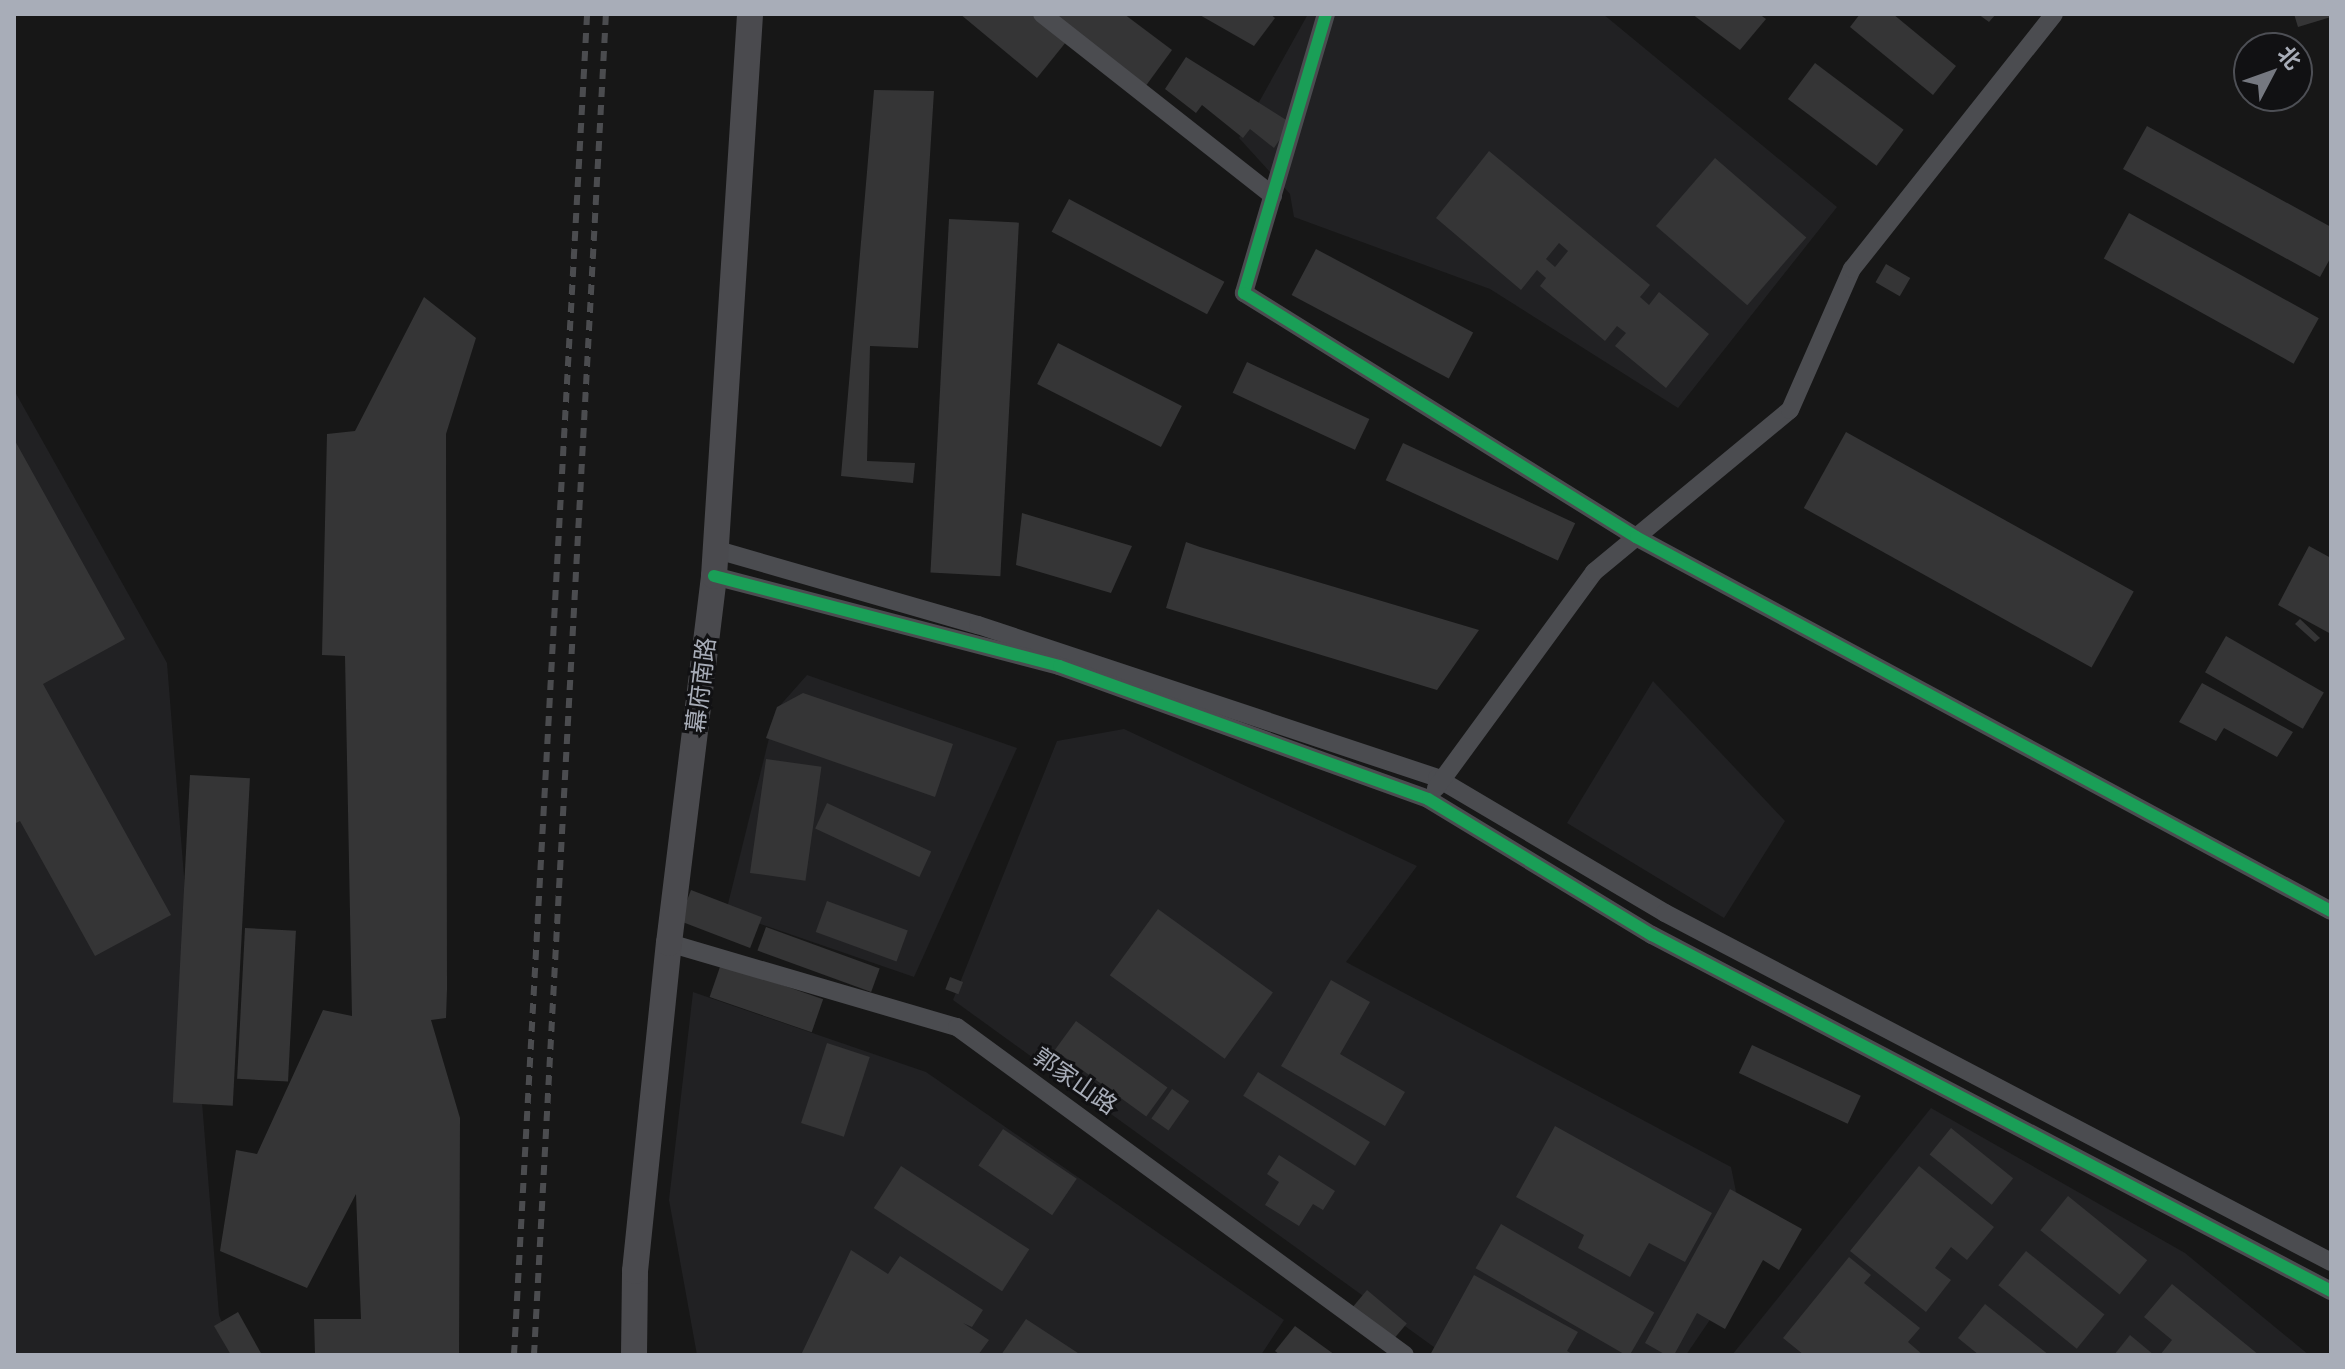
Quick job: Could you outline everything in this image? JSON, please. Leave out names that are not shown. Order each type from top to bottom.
[{"type":"street","name":"幕府南路","points":[[634,1355],[635,1271],[669,943],[714,576],[750,14]]},
{"type":"street","points":[[1042,14],[1273,196]]},
{"type":"street","points":[[1326,14],[1244,293],[1636,537],[2331,911]]},
{"type":"street","points":[[1428,799],[1594,572],[1790,410],[1852,269],[2054,14]]},
{"type":"street","points":[[714,549],[978,625],[1437,778],[1665,913],[2331,1262]]},
{"type":"street","points":[[714,576],[1059,666],[1428,799],[1652,935],[2331,1291]]},
{"type":"street","name":"郭家山路","points":[[669,943],[957,1027],[1405,1355]]},
{"type":"shaded area","points":[[1308,14],[1603,14],[1837,207],[1678,408],[1490,289],[1294,217],[1290,194],[1239,138]]},
{"type":"shaded area","points":[[14,390],[167,663],[219,1315],[235,1355],[14,1355]]},
{"type":"shaded area","points":[[807,675],[1017,748],[914,977],[726,912],[776,710]]},
{"type":"shaded area","points":[[1653,681],[1785,821],[1724,918],[1567,823]]},
{"type":"shaded area","points":[[1124,729],[1417,866],[1346,962],[1731,1167],[1750,1261],[1686,1355],[1445,1355],[953,1000],[1057,741]]},
{"type":"shaded area","points":[[693,992],[926,1072],[1284,1320],[1261,1355],[697,1355],[669,1200]]},
{"type":"shaded area","points":[[1931,1108],[2185,1253],[2309,1355],[1732,1355]]},
{"type":"building","points":[[960,14],[1032,14],[1066,42],[1037,78]]},
{"type":"building","points":[[1048,14],[1124,14],[1172,50],[1145,87]]},
{"type":"building","points":[[1198,14],[1270,14],[1275,18],[1254,46]]},
{"type":"building","points":[[1692,14],[1759,14],[1766,19],[1740,50]]},
{"type":"building","points":[[1860,14],[1893,14],[1956,66],[1933,95],[1850,27]]},
{"type":"building","points":[[1978,14],[1996,14],[1989,22]]},
{"type":"building","points":[[2294,14],[2331,14],[2331,17],[2298,27]]},
{"type":"building","points":[[1186,57],[1291,123],[1274,148],[1250,129],[1243,138],[1202,105],[1196,113],[1165,89]]},
{"type":"building","points":[[1815,63],[1904,130],[1877,166],[1788,99]]},
{"type":"building","points":[[874,90],[934,91],[918,348],[870,346],[867,461],[915,463],[913,483],[841,476]]},
{"type":"building","points":[[2147,126],[2331,227],[2331,257],[2320,277],[2123,169]]},
{"type":"building","points":[[1489,151],[1650,285],[1640,297],[1649,305],[1659,292],[1709,334],[1666,388],[1615,346],[1626,333],[1617,326],[1605,341],[1540,286],[1546,278],[1537,270],[1521,290],[1436,218]],"holes":[[[1559,243],[1568,251],[1555,267],[1546,259]]]},
{"type":"building","points":[[1715,158],[1806,237],[1747,305],[1656,226]]},
{"type":"building","points":[[1069,199],[1224,282],[1207,314],[1052,232]]},
{"type":"building","points":[[2129,213],[2319,318],[2294,364],[2104,258]]},
{"type":"building","points":[[949,219],[1019,223],[1000,576],[930,573]]},
{"type":"building","points":[[1316,249],[1473,333],[1449,378],[1292,295]]},
{"type":"building","points":[[1886,264],[1910,278],[1900,296],[1876,282]]},
{"type":"building","points":[[424,297],[476,338],[446,434],[447,989],[446,1018],[431,1020],[460,1118],[459,1355],[315,1355],[314,1319],[361,1319],[356,1194],[307,1288],[220,1251],[236,1150],[257,1154],[323,1010],[352,1016],[345,656],[322,655],[327,434],[355,431]]},
{"type":"building","points":[[1058,343],[1182,406],[1161,447],[1037,384]]},
{"type":"building","points":[[1247,362],[1369,419],[1355,450],[1233,393]]},
{"type":"building","points":[[1846,432],[2134,592],[2092,668],[1804,508]]},
{"type":"building","points":[[14,439],[125,639],[43,684],[171,915],[95,956],[20,821],[14,824]]},
{"type":"building","points":[[1403,443],[1575,523],[1558,560],[1386,480]]},
{"type":"building","points":[[1022,513],[1132,546],[1111,593],[1016,565]]},
{"type":"building","points":[[1186,542],[1479,630],[1437,690],[1166,608]]},
{"type":"building","points":[[2309,546],[2331,558],[2331,634],[2278,605]]},
{"type":"building","points":[[2300,619],[2320,638],[2315,642],[2295,624]]},
{"type":"building","points":[[2226,636],[2324,692],[2303,729],[2205,672]]},
{"type":"building","points":[[2202,683],[2293,732],[2277,757],[2224,728],[2216,741],[2179,722]]},
{"type":"building","points":[[803,693],[953,744],[935,797],[766,738],[777,707]]},
{"type":"building","points":[[766,759],[821,767],[805,881],[750,873]]},
{"type":"building","points":[[190,775],[250,778],[233,1106],[173,1103]]},
{"type":"building","points":[[827,803],[931,852],[919,877],[815,828]]},
{"type":"building","points":[[691,890],[762,917],[750,948],[679,921]]},
{"type":"building","points":[[827,901],[908,930],[897,961],[816,932]]},
{"type":"building","points":[[1158,909],[1273,992],[1225,1059],[1110,975]]},
{"type":"building","points":[[766,927],[880,968],[871,992],[757,950]]},
{"type":"building","points":[[245,928],[296,931],[288,1081],[237,1079]]},
{"type":"building","points":[[721,964],[823,999],[812,1032],[710,997]]},
{"type":"building","points":[[950,977],[963,982],[958,994],[945,989]]},
{"type":"building","points":[[1331,980],[1370,1002],[1340,1054],[1405,1092],[1385,1126],[1281,1066]]},
{"type":"building","points":[[1076,1021],[1167,1087],[1146,1117],[1055,1050]]},
{"type":"building","points":[[827,1043],[870,1057],[844,1137],[801,1123]]},
{"type":"building","points":[[1752,1045],[1861,1096],[1848,1124],[1739,1073]]},
{"type":"building","points":[[1258,1072],[1370,1142],[1355,1166],[1243,1096]]},
{"type":"building","points":[[1172,1089],[1189,1101],[1169,1131],[1151,1118]]},
{"type":"building","points":[[1555,1126],[1712,1213],[1685,1262],[1649,1243],[1630,1277],[1578,1248],[1584,1235],[1516,1197]]},
{"type":"building","points":[[1951,1128],[2013,1178],[1992,1205],[1930,1154]]},
{"type":"building","points":[[1003,1129],[1077,1179],[1052,1215],[978,1165]]},
{"type":"building","points":[[1279,1155],[1335,1191],[1323,1210],[1313,1204],[1299,1226],[1265,1205],[1279,1182],[1267,1174]]},
{"type":"building","points":[[901,1166],[1029,1249],[1002,1291],[874,1208]]},
{"type":"building","points":[[1919,1166],[1994,1227],[1967,1260],[1951,1247],[1935,1268],[1951,1280],[1926,1312],[1850,1251]]},
{"type":"building","points":[[1730,1189],[1802,1229],[1779,1270],[1763,1260],[1725,1329],[1697,1313],[1674,1355],[1666,1355],[1645,1343]]},
{"type":"building","points":[[2068,1196],[2147,1260],[2120,1294],[2040,1230]]},
{"type":"building","points":[[1501,1224],[1654,1312],[1630,1355],[1626,1355],[1476,1268]]},
{"type":"building","points":[[851,1250],[888,1274],[900,1256],[983,1310],[972,1327],[963,1323],[989,1340],[978,1355],[801,1355]]},
{"type":"building","points":[[2026,1251],[2104,1315],[2077,1349],[1998,1285]]},
{"type":"building","points":[[1849,1257],[1871,1275],[1864,1283],[1920,1328],[1908,1342],[1923,1355],[1804,1355],[1783,1338]]},
{"type":"building","points":[[1474,1275],[1578,1332],[1567,1351],[1574,1355],[1430,1355]]},
{"type":"building","points":[[2172,1284],[2259,1355],[2160,1355],[2172,1340],[2144,1317]]},
{"type":"building","points":[[1367,1290],[1407,1323],[1389,1344],[1350,1311]]},
{"type":"building","points":[[1985,1304],[2049,1355],[1979,1355],[1958,1338]]},
{"type":"building","points":[[238,1312],[262,1355],[231,1355],[214,1326]]},
{"type":"building","points":[[1026,1319],[1081,1355],[1001,1355]]},
{"type":"building","points":[[1295,1326],[1335,1355],[1280,1355],[1275,1351]]},
{"type":"building","points":[[2130,1335],[2154,1355],[2114,1355]]},
{"type":"railway","points":[[514,1355],[587,14]]},
{"type":"railway","points":[[534,1355],[606,14]]},
{"type":"cycle path","points":[[1326,14],[1244,293],[1636,537],[2331,911]]},
{"type":"cycle path","points":[[714,576],[1059,666],[1428,799],[1652,935],[2331,1291]]}]
